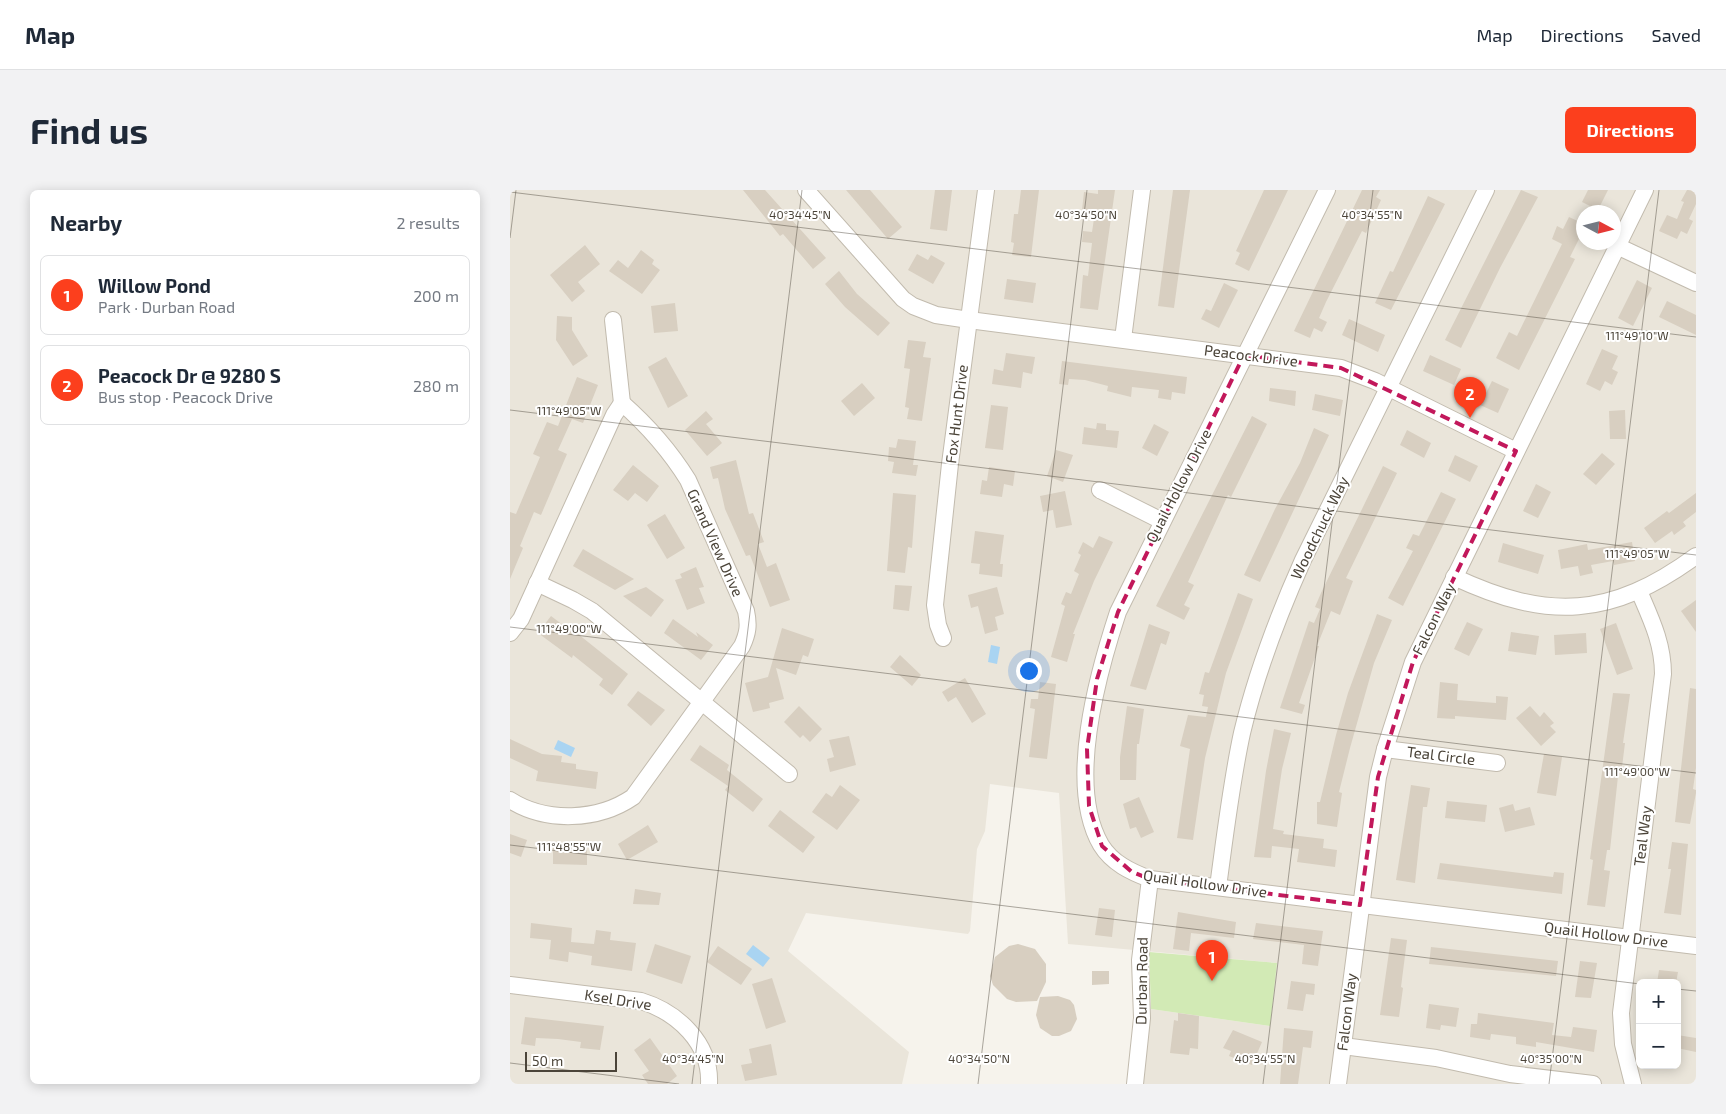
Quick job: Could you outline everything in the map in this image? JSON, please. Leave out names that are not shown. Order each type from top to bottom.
[{"type":"street","name":"Peacock Drive","points":[[806,190],[903,299],[921,310],[936,315],[969,320],[1341,368],[1359,374],[1516,451]]},
{"type":"street","name":"Fox Hunt Drive","points":[[943,638],[938,624],[935,605],[986,190]]},
{"type":"street","points":[[1123,339],[1142,190]]},
{"type":"street","name":"Quail Hollow Drive","points":[[1327,190],[1162,521],[1112,628],[1097,680],[1087,749],[1089,806],[1093,828],[1099,840],[1116,861],[1132,872],[1150,879],[1696,946]]},
{"type":"street","name":"Woodchuck Way","points":[[1218,887],[1227,815],[1239,748],[1268,646],[1303,560],[1486,190]]},
{"type":"street","name":"Falcon Way","points":[[1621,238],[1645,190]]},
{"type":"street","points":[[1621,248],[1696,283]]},
{"type":"street","name":"Falcon Way","points":[[1338,1084],[1373,807],[1384,749],[1413,662],[1615,250]]},
{"type":"street","points":[[510,633],[521,619],[614,415],[622,403],[613,320]]},
{"type":"street","name":"Grand View Drive","points":[[510,800],[534,812],[561,816],[601,812],[618,807],[633,797],[645,783],[748,635],[749,623],[688,480],[678,464],[649,430],[622,403]]},
{"type":"street","points":[[1100,490],[1162,521]]},
{"type":"street","points":[[1454,577],[1512,601],[1553,607],[1605,603],[1659,582],[1696,556]]},
{"type":"street","points":[[537,583],[574,600],[592,611],[789,774]]},
{"type":"street","name":"Teal Way","points":[[1633,1084],[1621,1030],[1663,674],[1663,660],[1657,633],[1639,591]]},
{"type":"street","name":"Teal Circle","points":[[1384,749],[1497,763]]},
{"type":"street","name":"Durban Road","points":[[1135,1084],[1142,1018],[1140,960],[1150,879]]},
{"type":"street","name":"Ksel Drive","points":[[510,985],[641,1001],[657,1006],[688,1028],[699,1045],[706,1061],[709,1084]]},
{"type":"street","points":[[1342,1046],[1436,1058],[1486,1077],[1593,1084]]},
{"type":"highlighted area","points":[[1244,355],[1341,368],[1516,451],[1413,662],[1378,777],[1360,905],[1150,879],[1132,872],[1102,846],[1089,806],[1087,749],[1097,679],[1118,612]]},
{"type":"shaded area","points":[[510,190],[1696,190],[1696,1084],[1142,1084],[1151,1009],[1270,1026],[1277,963],[1068,944],[1059,793],[990,784],[985,831],[977,849],[970,931],[968,934],[806,913],[788,951],[909,1052],[902,1084],[510,1084]]},
{"type":"green space","points":[[1149,952],[1277,963],[1270,1026],[1151,1009]]},
{"type":"water","points":[[991,645],[1000,647],[997,664],[988,662]]},
{"type":"water","points":[[558,740],[575,748],[571,757],[554,749]]},
{"type":"water","points":[[753,945],[770,958],[763,967],[746,954]]},
{"type":"building","points":[[743,190],[765,190],[826,258],[813,269],[783,234],[780,236]]},
{"type":"building","points":[[846,190],[870,190],[902,227],[888,239]]},
{"type":"building","points":[[935,190],[952,190],[947,231],[930,229]]},
{"type":"building","points":[[1021,190],[1039,190],[1031,257],[1012,255],[1014,243],[1011,242],[1014,214],[1018,214]]},
{"type":"building","points":[[1098,190],[1115,190],[1098,310],[1080,308],[1083,275],[1088,276],[1092,243],[1082,242],[1083,231],[1092,232],[1095,212],[1082,210],[1084,192],[1098,194]]},
{"type":"building","points":[[1173,190],[1190,190],[1174,308],[1158,306]]},
{"type":"building","points":[[1264,190],[1288,190],[1249,271],[1235,264],[1240,253],[1236,251]]},
{"type":"building","points":[[1362,190],[1380,190],[1376,197],[1381,200],[1366,233],[1362,231],[1326,302],[1319,318],[1327,322],[1322,332],[1314,328],[1310,338],[1294,331]]},
{"type":"building","points":[[1521,190],[1538,197],[1500,268],[1461,348],[1445,340]]},
{"type":"building","points":[[1588,190],[1608,190],[1600,205],[1588,205],[1582,202]]},
{"type":"building","points":[[1687,190],[1696,190],[1696,204],[1689,219],[1693,221],[1687,234],[1681,231],[1677,239],[1659,231],[1667,215],[1677,219],[1684,202],[1681,201]]},
{"type":"building","points":[[1428,196],[1445,204],[1391,310],[1375,303],[1390,271],[1393,272]]},
{"type":"building","points":[[1569,217],[1576,220],[1576,245],[1570,257],[1575,259],[1519,370],[1496,358],[1509,332],[1517,336],[1562,244],[1552,239],[1557,226],[1563,229]]},
{"type":"building","points":[[585,245],[600,264],[578,282],[585,291],[572,302],[550,275]]},
{"type":"building","points":[[641,250],[654,260],[652,264],[660,270],[642,294],[609,271],[618,260],[628,268]]},
{"type":"building","points":[[917,254],[928,260],[931,255],[945,263],[933,284],[908,270]]},
{"type":"building","points":[[839,271],[857,294],[890,323],[878,336],[845,307],[825,284]]},
{"type":"building","points":[[1007,279],[1036,283],[1033,303],[1004,299]]},
{"type":"building","points":[[1637,280],[1652,288],[1633,326],[1618,318]]},
{"type":"building","points":[[1224,283],[1238,290],[1219,328],[1201,319],[1206,309],[1211,311]]},
{"type":"building","points":[[1667,301],[1696,315],[1696,335],[1659,317]]},
{"type":"building","points":[[675,303],[678,331],[654,333],[651,306]]},
{"type":"building","points":[[557,316],[572,317],[572,330],[588,356],[573,366],[556,340]]},
{"type":"building","points":[[1349,319],[1385,335],[1378,352],[1342,335]]},
{"type":"building","points":[[908,340],[926,342],[923,357],[931,358],[922,421],[907,419],[909,408],[905,407],[910,369],[904,368]]},
{"type":"building","points":[[1602,349],[1618,356],[1612,369],[1618,372],[1612,385],[1605,381],[1600,391],[1586,384]]},
{"type":"building","points":[[1006,353],[1035,357],[1032,374],[1023,372],[1021,388],[992,384],[994,369],[1003,371]]},
{"type":"building","points":[[1430,355],[1461,369],[1454,385],[1423,371]]},
{"type":"building","points":[[666,357],[688,396],[668,408],[648,367]]},
{"type":"building","points":[[1062,361],[1187,377],[1185,394],[1172,392],[1171,400],[1158,398],[1159,390],[1132,387],[1131,397],[1107,391],[1108,386],[1085,380],[1069,379],[1068,385],[1059,384]]},
{"type":"building","points":[[577,377],[598,385],[583,423],[572,419],[558,450],[567,454],[541,515],[534,512],[520,546],[523,548],[510,579],[510,512],[516,514],[540,457],[533,454],[547,422],[558,426]]},
{"type":"building","points":[[1492,381],[1509,389],[1498,413],[1480,405]]},
{"type":"building","points":[[862,383],[875,398],[854,416],[841,401]]},
{"type":"building","points":[[1270,388],[1296,391],[1295,406],[1269,401]]},
{"type":"building","points":[[1315,394],[1343,400],[1340,416],[1312,410]]},
{"type":"building","points":[[991,405],[1008,407],[1003,450],[985,448]]},
{"type":"building","points":[[1625,410],[1626,439],[1610,439],[1609,411]]},
{"type":"building","points":[[706,411],[713,419],[706,424],[722,443],[707,456],[685,430]]},
{"type":"building","points":[[1252,416],[1267,424],[1231,497],[1228,495],[1188,582],[1194,585],[1184,605],[1190,608],[1184,620],[1156,606]]},
{"type":"building","points":[[1097,423],[1106,424],[1106,430],[1119,431],[1117,448],[1082,444],[1084,427],[1096,429]]},
{"type":"building","points":[[1154,424],[1169,432],[1157,456],[1142,448]]},
{"type":"building","points":[[1314,428],[1329,435],[1260,582],[1244,575],[1275,509],[1300,463]]},
{"type":"building","points":[[1407,430],[1431,443],[1424,458],[1400,445]]},
{"type":"building","points":[[898,439],[916,441],[913,465],[918,465],[916,476],[892,473],[894,462],[888,461],[889,447],[896,448]]},
{"type":"building","points":[[1056,450],[1073,455],[1063,482],[1047,476]]},
{"type":"building","points":[[1602,453],[1615,464],[1596,485],[1583,474]]},
{"type":"building","points":[[1455,455],[1478,466],[1470,482],[1448,471]]},
{"type":"building","points":[[736,460],[749,514],[753,513],[764,542],[758,544],[767,567],[776,563],[790,600],[770,607],[750,555],[746,556],[725,509],[718,478],[713,479],[710,467]]},
{"type":"building","points":[[633,465],[659,486],[647,502],[635,493],[628,501],[613,490]]},
{"type":"building","points":[[1383,466],[1397,473],[1346,578],[1353,581],[1340,615],[1331,611],[1317,646],[1319,646],[1299,703],[1305,705],[1302,714],[1280,708],[1309,621],[1314,623],[1320,609],[1315,607],[1321,593]]},
{"type":"building","points":[[989,467],[1015,471],[1013,486],[1004,484],[1002,497],[980,494],[982,480],[987,481]]},
{"type":"building","points":[[1536,484],[1551,492],[1538,518],[1523,511]]},
{"type":"building","points":[[1065,491],[1072,525],[1056,528],[1053,510],[1043,512],[1040,496]]},
{"type":"building","points":[[1441,492],[1456,499],[1403,606],[1388,598],[1413,551],[1406,548],[1413,534],[1419,536]]},
{"type":"building","points":[[893,493],[916,495],[912,548],[908,547],[905,573],[887,571]]},
{"type":"building","points":[[1696,493],[1696,512],[1683,522],[1686,526],[1674,535],[1672,531],[1655,543],[1644,528],[1667,511],[1669,513]]},
{"type":"building","points":[[665,514],[685,548],[667,559],[647,525]]},
{"type":"building","points":[[975,531],[1004,535],[1000,564],[1003,564],[1002,577],[979,574],[980,564],[971,563]]},
{"type":"building","points":[[1099,536],[1113,542],[1094,581],[1073,634],[1075,634],[1067,662],[1051,657],[1065,606],[1061,604],[1066,592],[1071,594],[1079,574],[1074,571],[1081,555],[1078,553],[1083,542],[1093,548]]},
{"type":"building","points":[[1632,542],[1635,561],[1614,565],[1613,561],[1591,565],[1593,573],[1580,576],[1578,566],[1561,569],[1558,550],[1587,544],[1588,550]]},
{"type":"building","points":[[1503,543],[1544,555],[1538,574],[1498,562]]},
{"type":"building","points":[[583,549],[634,579],[615,590],[573,566]]},
{"type":"building","points":[[696,567],[704,587],[699,588],[705,603],[687,610],[675,580],[682,578],[680,574]]},
{"type":"building","points":[[895,585],[912,586],[909,611],[893,609]]},
{"type":"building","points":[[646,587],[664,600],[651,617],[623,596]]},
{"type":"building","points":[[997,587],[1004,614],[995,617],[998,630],[985,634],[978,606],[971,608],[968,595]]},
{"type":"building","points":[[1238,593],[1253,599],[1226,673],[1205,758],[1193,840],[1177,838],[1190,749],[1180,746],[1188,715],[1206,717],[1208,707],[1202,706],[1204,695],[1199,694],[1205,672],[1209,673]]},
{"type":"building","points":[[1696,600],[1696,632],[1681,611]]},
{"type":"building","points":[[1377,614],[1392,620],[1374,663],[1350,748],[1339,792],[1342,793],[1337,827],[1317,824],[1317,802],[1320,802],[1348,693]]},
{"type":"building","points":[[551,616],[572,632],[573,630],[628,674],[612,695],[599,685],[603,679],[573,655],[572,658],[538,633]]},
{"type":"building","points":[[673,619],[698,637],[696,632],[713,645],[701,660],[664,633]]},
{"type":"building","points":[[1467,622],[1483,629],[1469,656],[1454,649]]},
{"type":"building","points":[[1616,623],[1633,669],[1617,675],[1600,629]]},
{"type":"building","points":[[1149,624],[1170,632],[1166,645],[1161,643],[1146,690],[1130,686]]},
{"type":"building","points":[[782,628],[814,639],[808,657],[803,655],[796,675],[776,668],[784,699],[769,703],[770,708],[753,712],[745,683],[768,677]]},
{"type":"building","points":[[1511,632],[1539,636],[1536,655],[1508,651]]},
{"type":"building","points":[[1586,633],[1587,653],[1555,655],[1554,635]]},
{"type":"building","points":[[900,655],[921,675],[912,686],[890,667]]},
{"type":"building","points":[[965,678],[986,714],[972,723],[956,697],[948,702],[942,692]]},
{"type":"building","points":[[1040,682],[1056,684],[1047,759],[1029,757],[1035,709],[1030,708],[1031,699],[1038,699]]},
{"type":"building","points":[[1440,682],[1458,684],[1457,700],[1496,703],[1496,696],[1508,697],[1506,720],[1455,716],[1455,719],[1437,718]]},
{"type":"building","points":[[1690,688],[1696,689],[1696,768],[1693,789],[1696,790],[1696,793],[1690,824],[1675,822]]},
{"type":"building","points":[[638,691],[665,710],[651,726],[627,705]]},
{"type":"building","points":[[1613,693],[1630,694],[1623,743],[1625,743],[1622,767],[1619,767],[1610,850],[1607,850],[1604,870],[1610,871],[1605,907],[1587,905],[1593,860],[1590,859]]},
{"type":"building","points":[[799,706],[822,729],[810,742],[803,735],[800,738],[784,722]]},
{"type":"building","points":[[1127,706],[1144,709],[1139,744],[1137,744],[1136,780],[1120,780],[1120,757]]},
{"type":"building","points":[[1530,706],[1540,717],[1544,712],[1554,723],[1550,726],[1556,732],[1541,746],[1516,718]]},
{"type":"building","points":[[1274,729],[1291,733],[1282,769],[1273,829],[1284,831],[1283,834],[1324,839],[1323,848],[1337,850],[1335,867],[1297,862],[1299,849],[1272,846],[1271,858],[1254,857]]},
{"type":"building","points":[[849,736],[856,765],[830,772],[827,759],[834,757],[829,740]]},
{"type":"building","points":[[510,739],[542,754],[562,756],[561,762],[576,764],[576,769],[598,772],[596,789],[536,781],[538,771],[510,758]]},
{"type":"building","points":[[700,745],[729,765],[727,770],[763,799],[753,812],[725,790],[728,786],[690,760]]},
{"type":"building","points":[[1544,754],[1562,757],[1556,796],[1537,793]]},
{"type":"building","points":[[840,785],[860,800],[837,830],[812,812],[826,793],[832,797]]},
{"type":"building","points":[[1411,785],[1430,788],[1427,807],[1423,807],[1415,883],[1396,880]]},
{"type":"building","points":[[1139,797],[1154,832],[1141,838],[1136,827],[1130,829],[1123,804]]},
{"type":"building","points":[[1447,801],[1487,805],[1485,822],[1445,818]]},
{"type":"building","points":[[1513,804],[1515,811],[1530,807],[1535,825],[1505,832],[1499,808]]},
{"type":"building","points":[[780,810],[815,837],[803,853],[768,826]]},
{"type":"building","points":[[648,825],[658,842],[627,860],[618,844]]},
{"type":"building","points":[[510,834],[527,840],[521,857],[510,853]]},
{"type":"building","points":[[1672,842],[1688,844],[1681,915],[1664,913],[1671,869],[1668,869]]},
{"type":"building","points":[[553,846],[587,846],[587,865],[553,864]]},
{"type":"building","points":[[1440,863],[1553,877],[1554,872],[1564,873],[1562,894],[1437,879]]},
{"type":"building","points":[[635,889],[661,893],[659,905],[633,904]]},
{"type":"building","points":[[1099,908],[1115,910],[1112,937],[1095,935]]},
{"type":"building","points":[[1178,912],[1236,922],[1234,938],[1191,933],[1189,951],[1173,949]]},
{"type":"building","points":[[531,923],[572,928],[571,942],[594,944],[596,930],[611,932],[610,940],[636,943],[632,971],[591,965],[592,956],[569,952],[568,962],[549,959],[551,940],[530,938]]},
{"type":"building","points":[[1256,923],[1323,931],[1318,966],[1302,964],[1304,945],[1253,939]]},
{"type":"building","points":[[1391,938],[1407,940],[1399,1017],[1380,1015]]},
{"type":"building","points":[[655,944],[691,956],[682,984],[646,972]]},
{"type":"building","points":[[1018,944],[1035,949],[1046,964],[1046,982],[1037,1001],[1016,1002],[1007,999],[993,985],[990,976],[995,957],[1009,946]]},
{"type":"building","points":[[718,946],[752,969],[741,985],[707,962]]},
{"type":"building","points":[[1431,947],[1558,961],[1556,976],[1429,964]]},
{"type":"building","points":[[1580,961],[1597,963],[1591,998],[1575,997]]},
{"type":"building","points":[[1659,970],[1678,972],[1677,979],[1658,979]]},
{"type":"building","points":[[1092,971],[1109,971],[1109,984],[1092,985]]},
{"type":"building","points":[[772,978],[786,1022],[766,1029],[752,984]]},
{"type":"building","points":[[1291,981],[1315,984],[1314,995],[1306,994],[1303,1011],[1287,1009]]},
{"type":"building","points":[[1058,996],[1070,1000],[1074,1005],[1077,1019],[1071,1031],[1059,1036],[1052,1036],[1040,1028],[1036,1015],[1040,997]]},
{"type":"building","points":[[1429,1004],[1459,1008],[1456,1027],[1441,1025],[1440,1030],[1426,1028]]},
{"type":"building","points":[[1178,1013],[1199,1016],[1198,1049],[1190,1048],[1189,1055],[1170,1053],[1174,1020],[1178,1021]]},
{"type":"building","points":[[1478,1013],[1554,1023],[1552,1035],[1571,1037],[1573,1027],[1597,1030],[1594,1052],[1536,1042],[1536,1047],[1516,1044],[1516,1037],[1491,1034],[1490,1040],[1470,1037],[1471,1024],[1477,1024]]},
{"type":"building","points":[[525,1017],[604,1026],[600,1050],[580,1048],[581,1042],[558,1039],[536,1038],[535,1046],[521,1044]]},
{"type":"building","points":[[1284,1028],[1313,1031],[1311,1048],[1303,1047],[1298,1084],[1280,1084]]},
{"type":"building","points":[[1233,1030],[1262,1042],[1252,1065],[1229,1056],[1231,1051],[1223,1048]]},
{"type":"building","points":[[1681,1036],[1696,1038],[1696,1052],[1681,1049]]},
{"type":"building","points":[[650,1038],[677,1076],[667,1084],[648,1084],[642,1075],[649,1071],[634,1050]]},
{"type":"building","points":[[771,1044],[777,1075],[745,1081],[741,1065],[752,1063],[749,1049]]},
{"type":"place","name":"Peacock Dr @ 9280 S","points":[[1470,418]]},
{"type":"place","name":"Willow Pond","points":[[1212,981]]}]
